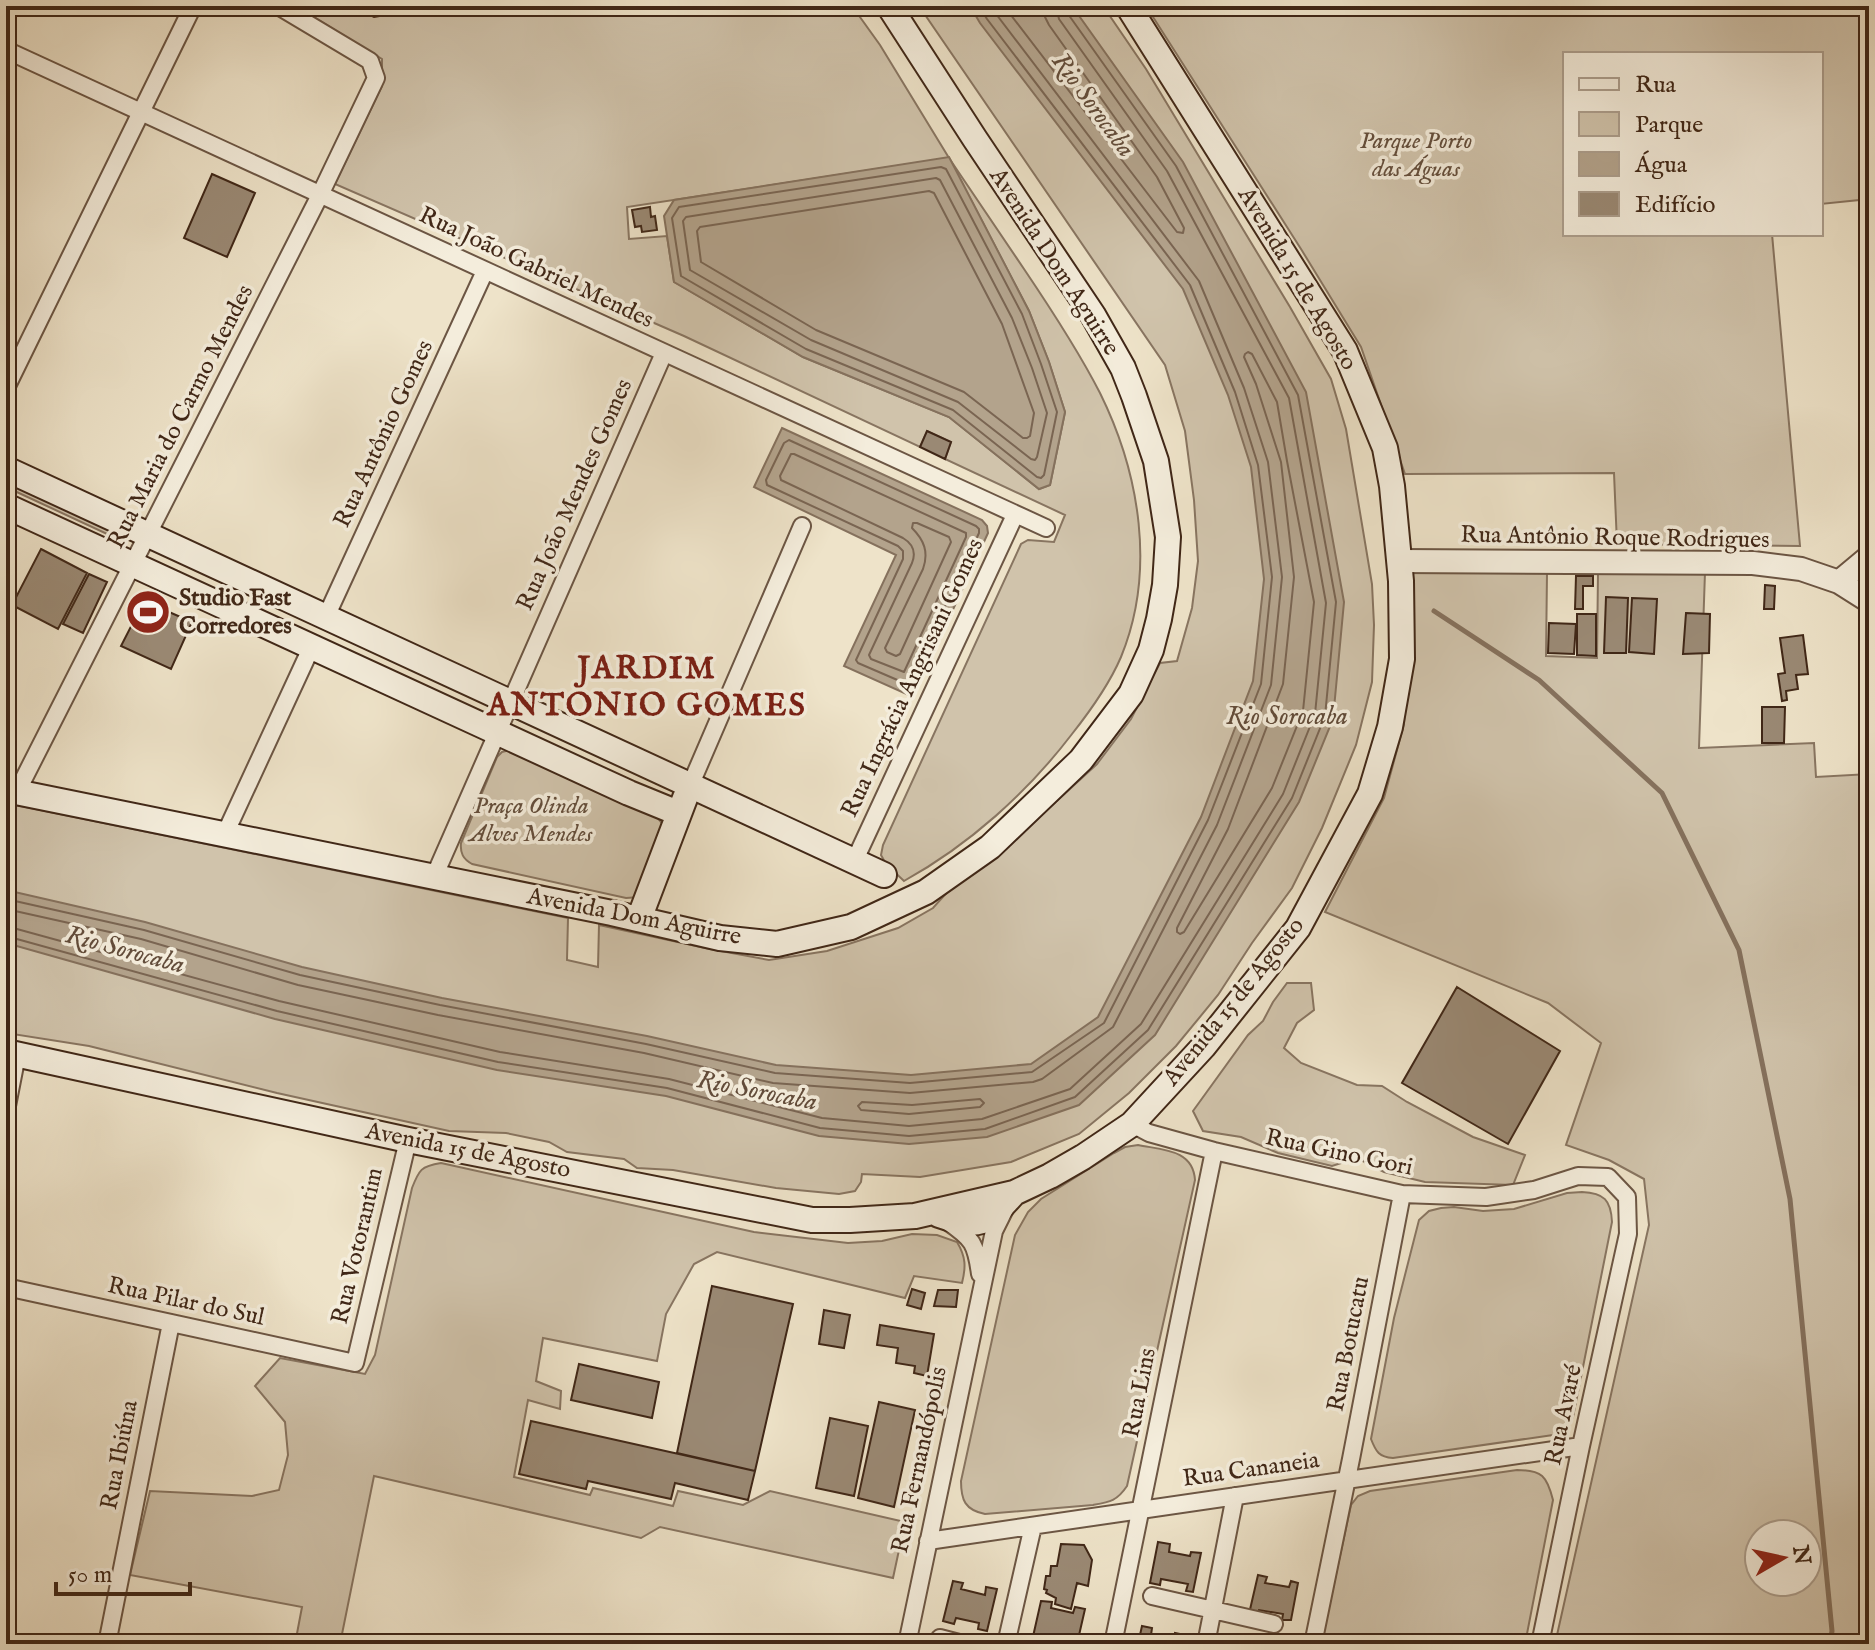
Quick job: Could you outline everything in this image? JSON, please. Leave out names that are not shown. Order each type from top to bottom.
[{"type":"main road","name":"Avenida Dom Aguirre","points":[[12,791],[720,938],[777,944],[851,927],[926,892],[990,847],[1081,760],[1131,694],[1151,650],[1165,585],[1168,537],[1156,461],[1123,368],[1093,315],[889,6]]},
{"type":"main road","name":"Avenida 15 de Agosto","points":[[12,1053],[408,1140],[812,1220],[876,1219],[1000,1208],[1132,1124],[1204,1046],[1298,928],[1370,794],[1390,727],[1402,659],[1400,561],[1389,466],[1385,448],[1345,351],[1128,6]]},
{"type":"main road","points":[[6,469],[884,875]]},
{"type":"main road","points":[[6,506],[678,813]]},
{"type":"main road","points":[[639,919],[690,786]]},
{"type":"street","points":[[6,388],[193,6]]},
{"type":"street","name":"Rua Maria do Carmo Mendes","points":[[12,791],[134,563],[376,78],[370,61],[278,6]]},
{"type":"street","name":"Rua João Gabriel Mendes","points":[[6,50],[1046,528]]},
{"type":"street","name":"Rua Antônio Gomes","points":[[326,617],[485,271]]},
{"type":"street","name":"Rua João Mendes Gomes","points":[[434,877],[664,353]]},
{"type":"street","name":"Rua Ingrácia Angrisani Gomes","points":[[854,862],[1015,515]]},
{"type":"street","points":[[690,786],[802,526]]},
{"type":"street","points":[[1839,582],[1869,557]]},
{"type":"street","name":"Rua Antônio Roque Rodrigues","points":[[1400,561],[1753,563],[1801,569],[1839,582],[1869,601]]},
{"type":"street","points":[[225,834],[312,646]]},
{"type":"street","points":[[6,1111],[12,1053]]},
{"type":"street","name":"Rua Gino Gori","points":[[1132,1124],[1149,1133],[1214,1151],[1402,1194],[1486,1197],[1534,1190],[1578,1176],[1608,1177],[1627,1197]]},
{"type":"street","name":"Rua Votorantim","points":[[355,1363],[408,1140]]},
{"type":"street","name":"Rua Lins","points":[[1113,1644],[1214,1151]]},
{"type":"street","name":"Rua Botucatu","points":[[1313,1644],[1402,1194]]},
{"type":"street","name":"Rua Avaré","points":[[1540,1644],[1628,1234],[1627,1197]]},
{"type":"street","name":"Rua Fernandópolis","points":[[907,1644],[1000,1208]]},
{"type":"street","points":[[933,1213],[962,1232],[976,1249]]},
{"type":"street","name":"Rua Fernandópolis","points":[[964,1213],[976,1249],[982,1286]]},
{"type":"street","name":"Rua Pilar do Sul","points":[[6,1287],[355,1363]]},
{"type":"street","name":"Rua Ibiúna","points":[[107,1644],[171,1323]]},
{"type":"street","name":"Rua Cananeia","points":[[928,1541],[1581,1446]]},
{"type":"street","points":[[1206,1644],[1235,1496]]},
{"type":"street","points":[[1006,1644],[1033,1526]]},
{"type":"street","points":[[1152,1596],[1274,1624]]},
{"type":"street","points":[[940,1638],[963,1644]]},
{"type":"green space","points":[[296,6],[852,6],[1083,361],[1114,424],[1133,490],[1139,524],[1138,591],[1132,625],[1121,657],[1099,697],[1055,756],[996,816],[951,851],[904,881],[881,855],[1021,544],[1028,540],[1054,542],[1065,515],[945,459],[951,442],[927,431],[920,447],[684,336],[335,184],[382,86],[382,59]],"holes":[[[949,158],[1029,311],[1065,412],[1050,485],[1039,489],[949,417],[803,357],[674,282],[667,236],[629,239],[627,207]]]},
{"type":"green space","points":[[919,6],[1103,6],[1146,69],[1290,307],[1331,379],[1346,429],[1372,584],[1374,625],[1372,682],[1356,745],[1322,828],[1292,888],[1218,995],[1176,1046],[1129,1093],[1079,1134],[1011,1162],[920,1177],[862,1174],[855,1191],[839,1194],[776,1188],[673,1170],[637,1168],[624,1159],[567,1152],[549,1142],[506,1133],[449,1131],[277,1093],[89,1046],[6,1033],[6,803],[568,918],[567,960],[598,967],[599,925],[769,960],[827,951],[898,928],[933,908],[950,889],[1035,821],[1097,764],[1131,719],[1160,663],[1177,661],[1192,608],[1198,561],[1185,431],[1165,365]]},
{"type":"green space","name":"Parque Porto das Águas","points":[[1146,6],[1869,6],[1869,199],[1823,204],[1823,52],[1563,52],[1563,236],[1772,236],[1800,546],[1617,544],[1614,473],[1405,474],[1361,347]]},
{"type":"green space","points":[[6,475],[129,537],[127,541],[6,487]]},
{"type":"green space","points":[[1417,571],[1547,573],[1546,656],[1597,658],[1598,572],[1705,572],[1699,748],[1814,743],[1816,777],[1869,774],[1869,1644],[1555,1644],[1649,1225],[1644,1179],[1609,1160],[1566,1145],[1601,1043],[1548,1003],[1325,912],[1384,798],[1404,724],[1406,579]]},
{"type":"green space","name":"Praça Olinda Alves Mendes","points":[[510,750],[656,816],[664,826],[640,897],[626,898],[472,864],[464,858],[461,843],[497,757]]},
{"type":"green space","points":[[1287,983],[1311,983],[1314,1010],[1297,1023],[1284,1048],[1301,1063],[1357,1085],[1382,1086],[1473,1137],[1525,1155],[1513,1185],[1425,1182],[1384,1172],[1357,1158],[1332,1166],[1278,1153],[1241,1137],[1203,1131],[1193,1111],[1248,1035],[1263,1021]]},
{"type":"green space","points":[[1138,1145],[1166,1150],[1182,1157],[1189,1162],[1195,1180],[1127,1486],[1113,1500],[1093,1505],[985,1514],[973,1510],[963,1499],[961,1481],[1015,1235],[1028,1212],[1041,1199],[1114,1153]]},
{"type":"green space","points":[[441,1163],[754,1232],[848,1243],[882,1241],[912,1234],[937,1235],[957,1242],[964,1262],[962,1283],[914,1276],[905,1298],[717,1252],[694,1264],[666,1314],[657,1361],[543,1338],[536,1381],[561,1391],[560,1409],[528,1400],[514,1477],[590,1495],[593,1488],[673,1506],[678,1491],[743,1505],[770,1491],[905,1522],[893,1578],[660,1527],[641,1538],[374,1476],[340,1644],[295,1644],[302,1607],[130,1575],[150,1491],[252,1496],[279,1490],[288,1455],[285,1422],[255,1386],[280,1358],[365,1374],[375,1355],[412,1188],[422,1170]]},
{"type":"green space","points":[[1582,1192],[1605,1199],[1612,1222],[1573,1417],[1553,1435],[1393,1458],[1379,1453],[1371,1439],[1394,1318],[1419,1220],[1429,1211],[1441,1208],[1483,1211],[1514,1209],[1567,1193]]},
{"type":"green space","points":[[1517,1470],[1532,1471],[1542,1476],[1553,1500],[1525,1644],[1321,1644],[1351,1505],[1358,1496],[1370,1491]]},
{"type":"water","name":"Rio Sorocaba","points":[[970,6],[1072,6],[1183,162],[1306,392],[1344,602],[1333,719],[1299,802],[1155,1035],[1079,1105],[987,1137],[909,1144],[819,1136],[666,1096],[497,1070],[275,1019],[6,943],[6,890],[145,922],[302,967],[442,998],[647,1036],[776,1065],[911,1075],[1031,1064],[1098,1017],[1201,817],[1253,681],[1264,579],[1251,467],[1228,395],[1183,289]]},
{"type":"water","points":[[949,157],[1029,311],[1065,412],[1050,485],[1039,489],[949,417],[803,357],[674,282],[664,216],[674,200]]},
{"type":"water","points":[[782,428],[982,520],[987,526],[988,533],[913,697],[844,666],[896,555],[754,487]]},
{"type":"building","points":[[360,6],[393,6],[385,15],[374,17]]},
{"type":"building","points":[[212,174],[255,193],[227,257],[184,238]]},
{"type":"building","points":[[650,207],[657,230],[642,232],[641,226],[635,227],[632,210]]},
{"type":"building","points":[[927,431],[951,442],[945,459],[920,447]]},
{"type":"building","points":[[41,549],[87,573],[58,629],[12,605]]},
{"type":"building","points":[[89,574],[107,582],[83,633],[63,624]]},
{"type":"building","points":[[1576,576],[1593,576],[1593,586],[1583,586],[1583,609],[1575,609]]},
{"type":"building","points":[[1765,585],[1775,586],[1774,609],[1764,609]]},
{"type":"building","points":[[1606,597],[1628,598],[1626,653],[1604,653]]},
{"type":"building","points":[[1632,598],[1657,599],[1654,654],[1629,652]]},
{"type":"building","points":[[144,601],[192,622],[171,669],[121,646]]},
{"type":"building","points":[[1686,613],[1710,614],[1709,653],[1683,654]]},
{"type":"building","points":[[1577,614],[1596,614],[1596,656],[1577,655]]},
{"type":"building","points":[[1549,623],[1576,624],[1574,654],[1548,653]]},
{"type":"building","points":[[1803,635],[1808,674],[1796,675],[1798,689],[1786,691],[1787,700],[1782,701],[1778,674],[1785,673],[1780,638]]},
{"type":"building","points":[[1762,707],[1785,707],[1784,743],[1762,743]]},
{"type":"building","points":[[1457,987],[1560,1051],[1508,1144],[1402,1083]]},
{"type":"building","points":[[712,1286],[793,1304],[755,1471],[677,1453]]},
{"type":"building","points":[[912,1289],[925,1293],[921,1309],[907,1305]]},
{"type":"building","points":[[938,1290],[958,1290],[956,1307],[934,1306]]},
{"type":"building","points":[[824,1310],[850,1315],[844,1348],[819,1344]]},
{"type":"building","points":[[880,1325],[934,1334],[927,1376],[914,1373],[915,1366],[896,1363],[898,1348],[877,1345]]},
{"type":"building","points":[[579,1364],[659,1382],[652,1418],[571,1400]]},
{"type":"building","points":[[879,1402],[915,1410],[894,1507],[858,1498]]},
{"type":"building","points":[[830,1418],[868,1426],[854,1496],[816,1488]]},
{"type":"building","points":[[531,1421],[755,1471],[748,1500],[675,1483],[671,1499],[588,1481],[586,1489],[519,1474]]},
{"type":"building","points":[[1158,1542],[1170,1544],[1169,1552],[1190,1556],[1191,1552],[1201,1553],[1193,1592],[1186,1591],[1188,1584],[1161,1579],[1160,1585],[1150,1583]]},
{"type":"building","points":[[1061,1544],[1084,1545],[1092,1560],[1088,1586],[1077,1583],[1071,1609],[1055,1604],[1056,1598],[1044,1589],[1051,1566],[1057,1566]]},
{"type":"building","points":[[1258,1575],[1267,1577],[1265,1583],[1289,1587],[1291,1581],[1298,1583],[1291,1620],[1282,1620],[1283,1614],[1259,1610],[1257,1615],[1249,1614]]},
{"type":"building","points":[[953,1581],[963,1583],[961,1589],[985,1595],[986,1587],[997,1589],[987,1631],[978,1629],[979,1623],[956,1618],[954,1624],[943,1621]]},
{"type":"building","points":[[1041,1601],[1052,1602],[1051,1608],[1073,1613],[1075,1607],[1085,1609],[1077,1644],[1065,1644],[1044,1636],[1042,1643],[1032,1641]]},
{"type":"building","points":[[1142,1626],[1152,1628],[1151,1635],[1174,1639],[1175,1633],[1185,1635],[1184,1644],[1138,1644]]},
{"type":"waterway","points":[[1434,611],[1539,680],[1662,793],[1739,950],[1790,1199],[1832,1631],[1830,1644]]},
{"type":"place","name":"Studio Fast Corredores","points":[[148,612]]},
{"type":"district","name":"JARDIM ANTONIO GOMES","points":[[647,688]]}]
